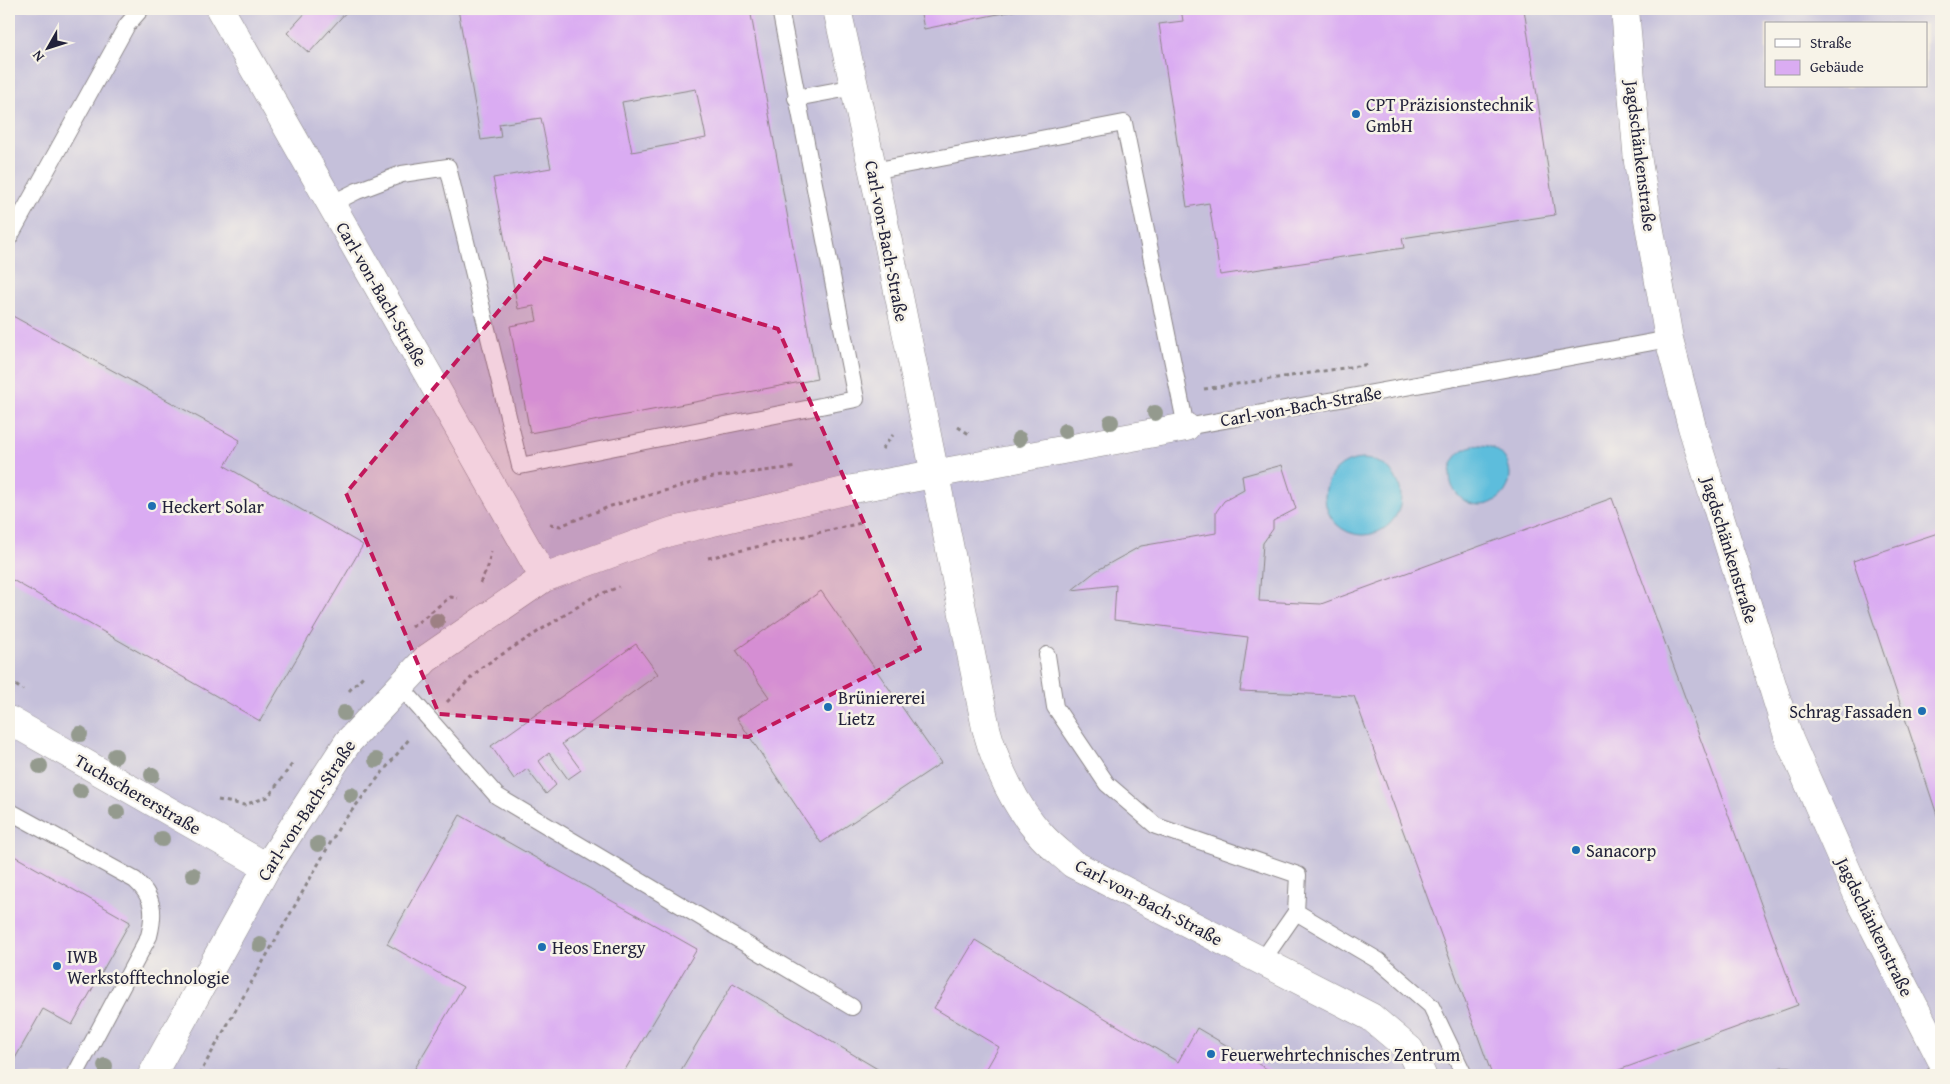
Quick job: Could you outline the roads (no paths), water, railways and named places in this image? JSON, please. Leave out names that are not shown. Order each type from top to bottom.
[{"type":"street","name":"Carl-von-Bach-Straße","points":[[220,9],[544,578]]},
{"type":"street","name":"Carl-von-Bach-Straße","points":[[837,9],[873,171],[986,728],[993,755],[1014,797],[1041,836],[1073,864],[1371,1017],[1410,1050],[1422,1075]]},
{"type":"street","name":"Jagdschänkenstraße","points":[[1625,9],[1638,162],[1669,339],[1692,427],[1789,738],[1860,900],[1941,1059]]},
{"type":"street","name":"Carl-von-Bach-Straße","points":[[152,1075],[267,868],[348,742],[426,659],[544,578],[670,532],[853,489],[933,473],[974,468],[1186,427]]},
{"type":"street","name":"Tuchschererstraße","points":[[9,720],[267,868]]},
{"type":"lane","points":[[9,238],[127,25],[141,9]]},
{"type":"lane","points":[[331,204],[357,191],[402,174],[448,167],[520,466],[856,400],[780,9]]},
{"type":"lane","points":[[796,98],[854,87]]},
{"type":"lane","points":[[873,171],[1124,123],[1186,427]]},
{"type":"lane","name":"Carl-von-Bach-Straße","points":[[1186,427],[1669,339]]},
{"type":"lane","points":[[1047,655],[1055,707],[1107,784],[1156,826],[1298,875],[1296,912],[1262,961]]},
{"type":"lane","points":[[400,686],[496,796],[852,1007]]},
{"type":"lane","points":[[9,811],[135,880],[146,889],[152,901],[154,917],[149,936],[75,1075]]},
{"type":"lane","points":[[1296,912],[1379,961],[1431,1006],[1464,1075]]},
{"type":"lane","points":[[1934,1075],[1941,1072]]},
{"type":"lane","points":[[1784,1075],[1790,1075]]},
{"type":"water","points":[[1480,445],[1496,450],[1501,454],[1505,459],[1510,475],[1505,491],[1501,496],[1496,500],[1480,505],[1464,500],[1459,496],[1455,491],[1450,475],[1455,459],[1459,454],[1464,450]]},
{"type":"water","points":[[1363,459],[1377,462],[1390,470],[1398,483],[1401,497],[1398,511],[1390,524],[1377,532],[1363,535],[1349,532],[1336,524],[1328,511],[1325,497],[1328,483],[1336,470],[1349,462]]},
{"type":"place","name":"CPT Präzisionstechnik GmbH","points":[[1356,114]]},
{"type":"place","name":"Heckert Solar","points":[[152,506]]},
{"type":"place","name":"Brüniererei Lietz","points":[[828,707]]},
{"type":"place","name":"Schrag Fassaden","points":[[1922,711]]},
{"type":"place","name":"Sanacorp","points":[[1576,850]]},
{"type":"place","name":"Heos Energy","points":[[542,947]]},
{"type":"place","name":"IWB Werkstofftechnologie","points":[[57,966]]},
{"type":"place","name":"Feuerwehrtechnisches Zentrum","points":[[1211,1054]]}]
